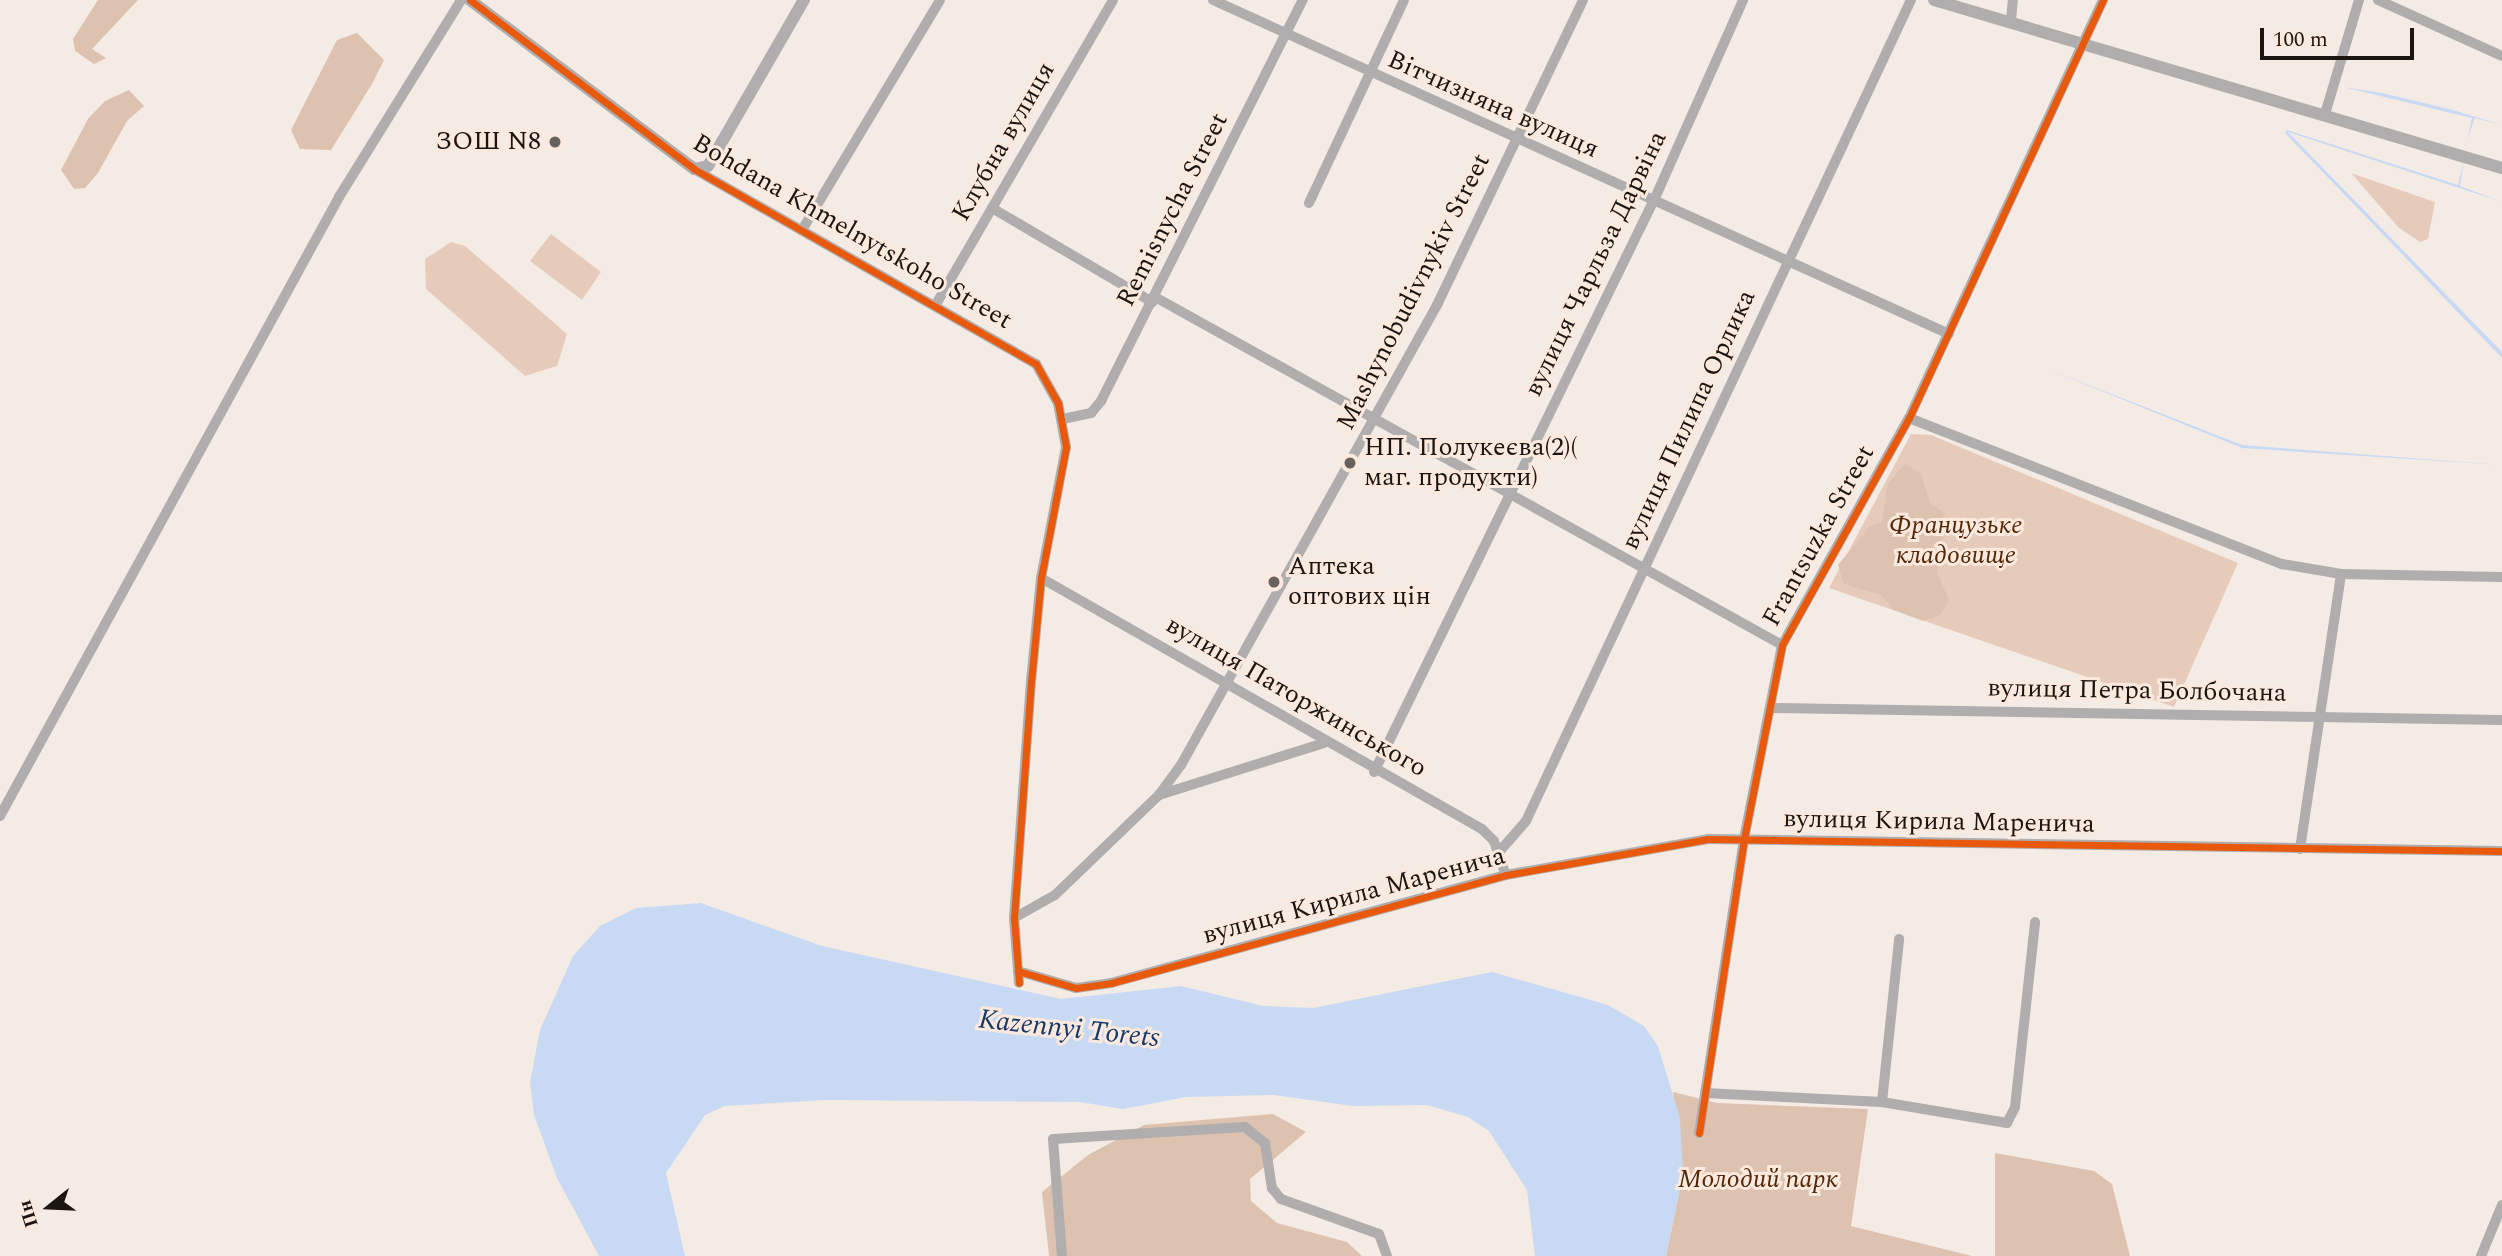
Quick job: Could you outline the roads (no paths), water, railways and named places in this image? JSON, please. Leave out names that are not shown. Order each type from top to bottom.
[{"type":"street","points":[[0,816],[339,197],[461,0]]},
{"type":"street","name":"Bohdana Khmelnytskoho Street","points":[[470,0],[694,169],[1036,364],[1063,419],[1066,447],[1041,578],[1014,918],[1018,983]]},
{"type":"street","points":[[694,169],[708,166],[804,0]]},
{"type":"street","points":[[802,230],[940,0]]},
{"type":"street","name":"Клубна вулиця","points":[[935,306],[1113,0]]},
{"type":"street","name":"Вітчизняна вулиця","points":[[1213,0],[1368,75],[1515,141],[1655,198],[1788,262],[1949,334]]},
{"type":"street","name":"Remisnycha Street","points":[[1063,419],[1091,413],[1101,401],[1303,0]]},
{"type":"street","points":[[1309,202],[1405,0]]},
{"type":"street","name":"Mashynobudivnykiv Street","points":[[1014,918],[1055,895],[1159,795],[1232,682],[1376,419],[1583,0]]},
{"type":"street","name":"вулиця Чарльза Дарвіна","points":[[1374,772],[1655,198],[1743,0]]},
{"type":"street","name":"вулиця Пилипа Орлика","points":[[1499,852],[1526,821],[1911,0]]},
{"type":"street","points":[[1934,0],[2088,41],[2502,168]]},
{"type":"street","points":[[2011,21],[2013,0]]},
{"type":"street","name":"Frantsuzka Street","points":[[1699,1133],[1744,839],[1782,645],[1909,418],[2088,41],[2104,0]]},
{"type":"street","points":[[2325,114],[2360,0]]},
{"type":"street","points":[[2378,0],[2502,56]]},
{"type":"street","points":[[992,208],[1782,645]]},
{"type":"street","points":[[1909,418],[2282,564],[2340,574],[2502,577]]},
{"type":"street","points":[[2300,849],[2317,716],[2340,574]]},
{"type":"street","name":"вулиця Паторжинського","points":[[1041,578],[1232,682],[1324,743],[1482,829],[1499,852],[1506,875]]},
{"type":"street","name":"вулиця Петра Болбочана","points":[[1771,708],[2502,720]]},
{"type":"street","points":[[1159,795],[1324,743]]},
{"type":"street","name":"вулиця Кирила Маренича","points":[[1018,971],[1076,988],[1111,983],[1506,875],[1708,839],[2502,851]]},
{"type":"street","points":[[1705,1093],[1882,1102],[2007,1123],[2015,1107],[2035,922]]},
{"type":"street","points":[[1882,1102],[1899,939]]},
{"type":"street","points":[[1062,1256],[1052,1139],[1245,1127],[1265,1143],[1272,1188],[1281,1199],[1380,1234],[1387,1256]]},
{"type":"street","points":[[2481,1256],[2502,1205]]},
{"type":"water","points":[[2343,87],[2382,93],[2502,125],[2475,118],[2467,140],[2472,118]]},
{"type":"water","points":[[2287,130],[2458,185],[2464,159],[2460,186],[2502,202],[2288,132],[2502,352],[2502,358],[2285,133]]},
{"type":"water","points":[[2045,368],[2242,445],[2502,465],[2242,448]]},
{"type":"water","name":"Kazennyi Torets","points":[[701,903],[822,946],[1061,999],[1181,986],[1263,1006],[1313,1008],[1492,972],[1608,1005],[1644,1026],[1658,1046],[1680,1118],[1683,1174],[1666,1256],[1535,1256],[1527,1190],[1489,1131],[1468,1117],[1427,1105],[1353,1106],[1274,1095],[1186,1097],[1123,1109],[1080,1102],[825,1100],[725,1106],[705,1115],[666,1173],[685,1256],[599,1256],[557,1178],[534,1115],[530,1082],[540,1030],[573,956],[600,926],[636,908]]},
{"type":"place","name":"ЗОШ N8","points":[[555,142]]},
{"type":"place","name":"НП. Полукеєва(2)( маг. продукти)","points":[[1350,463]]},
{"type":"place","name":"Аптека оптових цін","points":[[1274,582]]},
{"type":"park label","name":"Французьке кладовище","points":[[1956,541]]},
{"type":"park label","name":"Молодий парк","points":[[1758,1180]]}]
